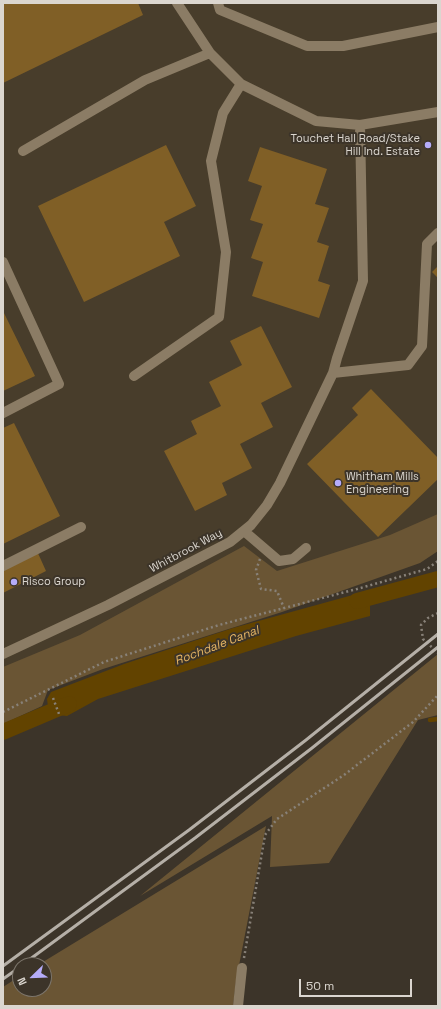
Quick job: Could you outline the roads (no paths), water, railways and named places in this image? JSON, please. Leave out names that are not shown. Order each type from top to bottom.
[{"type":"street","points":[[177,3],[210,53],[241,84],[316,121],[360,125],[438,112]]},
{"type":"street","points":[[218,3],[220,10],[307,46],[343,46],[438,27]]},
{"type":"street","points":[[23,151],[144,80],[210,53]]},
{"type":"street","points":[[134,376],[219,317],[226,252],[211,161],[223,113],[241,84]]},
{"type":"street","name":"Whitbrook Way","points":[[3,654],[121,598],[230,542],[251,525],[267,505],[280,483],[333,373],[363,281],[360,125]]},
{"type":"street","points":[[333,373],[408,365],[422,346],[426,244],[438,233]]},
{"type":"street","points":[[3,262],[59,384],[3,413]]},
{"type":"street","points":[[3,566],[81,527]]},
{"type":"street","points":[[244,531],[279,560],[293,559],[306,548]]},
{"type":"street","points":[[238,1006],[242,968]]},
{"type":"water","points":[[360,593],[375,593],[379,600],[370,604],[370,616],[296,636],[98,699],[67,716],[49,714],[47,699],[51,692],[124,664],[233,628]]},
{"type":"waterway","name":"Rochdale Canal","points":[[357,601],[438,579]]},
{"type":"waterway","name":"Rochdale Canal","points":[[3,732],[69,704]]},
{"type":"waterway","points":[[430,720],[438,719]]},
{"type":"railway","points":[[3,966],[189,830],[306,740],[438,634]]},
{"type":"railway","points":[[33,957],[195,838],[312,748],[438,647]]},
{"type":"railway","points":[[3,979],[12,973]]},
{"type":"place","name":"Touchet Hall Road/Stake Hill Ind. Estate","points":[[428,145]]},
{"type":"place","name":"Whitham Mills Engineering","points":[[338,483]]},
{"type":"place","name":"Risco Group","points":[[14,582]]}]
